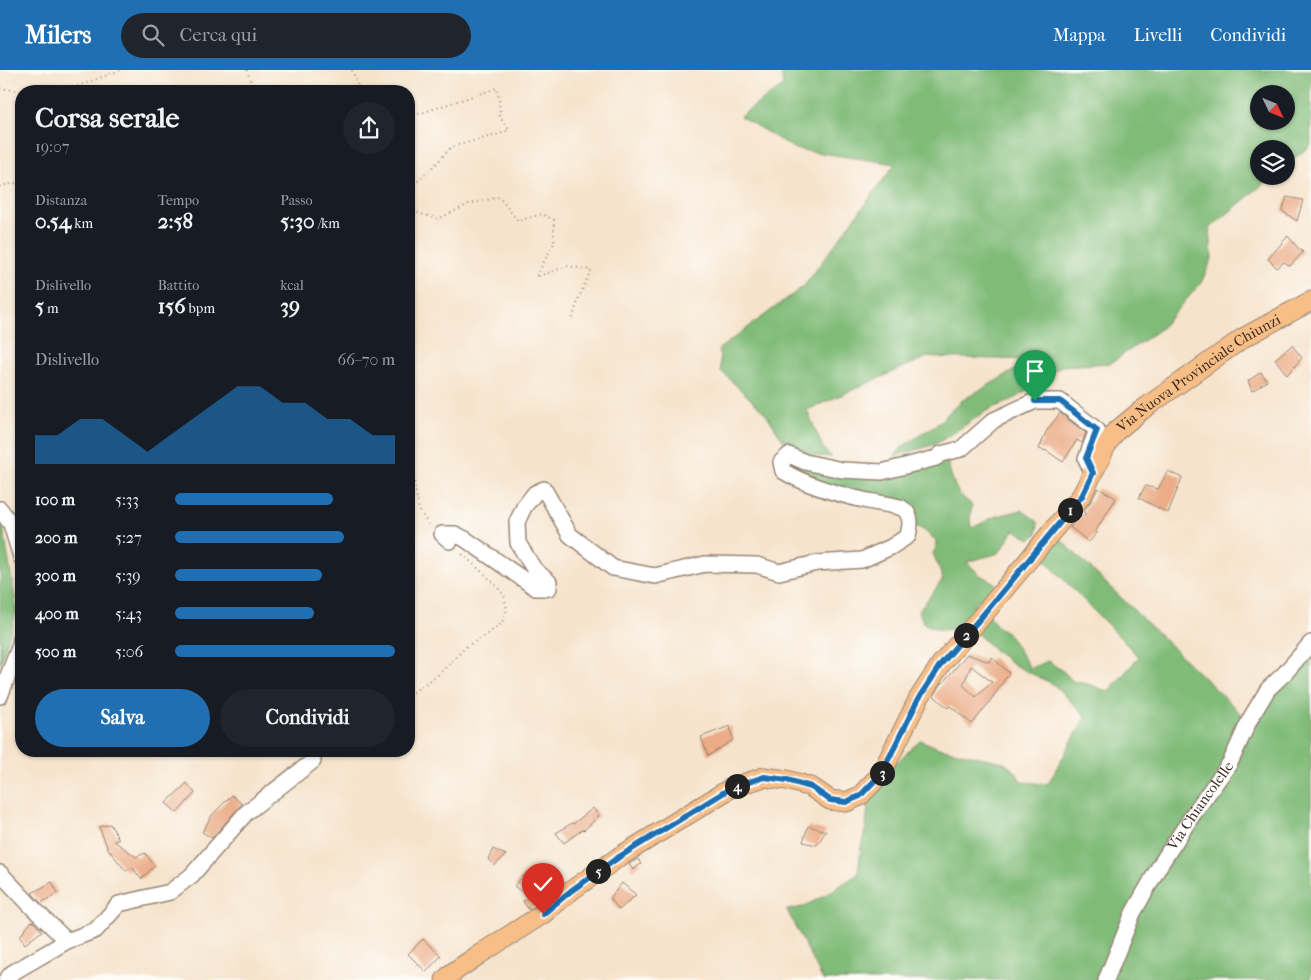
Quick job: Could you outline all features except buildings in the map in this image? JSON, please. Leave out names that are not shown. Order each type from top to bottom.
[{"type":"main road","name":"Via Nuova Provinciale Chiunzi","points":[[445,980],[480,954],[543,914],[572,890],[619,857],[731,788],[764,777],[787,780],[811,787],[830,800],[846,802],[860,796],[881,774],[919,698],[941,664],[1082,496],[1106,446],[1115,432],[1142,410],[1243,338],[1311,301]]},
{"type":"street","points":[[446,538],[455,534],[536,588],[549,588],[549,582],[534,569],[518,543],[517,522],[524,507],[535,493],[544,489],[570,535],[613,568],[654,576],[705,564],[757,565],[779,572],[818,563],[862,560],[891,547],[908,536],[911,523],[908,515],[902,508],[852,498],[796,479],[784,471],[781,462],[789,455],[805,462],[842,470],[882,472],[961,449],[994,420],[1035,401],[1060,401],[1097,430],[1086,458],[1093,473]]},
{"type":"street","points":[[0,509],[11,524],[15,537]]},
{"type":"street","name":"Via Chiancolelle","points":[[1106,980],[1133,913],[1160,865],[1230,763],[1250,719],[1268,689],[1311,643]]},
{"type":"street","points":[[0,696],[15,658]]},
{"type":"street","points":[[6,980],[12,973],[67,941],[96,930],[119,904],[170,892],[192,875],[246,813],[313,761]]},
{"type":"street","points":[[0,873],[67,941]]},
{"type":"path","points":[[81,85],[122,70]]},
{"type":"path","points":[[247,70],[252,85]]},
{"type":"path","points":[[352,70],[358,85]]},
{"type":"path","points":[[0,88],[15,90]]},
{"type":"path","points":[[415,115],[497,88],[500,99],[500,117],[509,130],[451,147],[415,183]]},
{"type":"path","points":[[0,186],[15,183]]},
{"type":"path","points":[[415,212],[438,219],[469,204],[499,197],[518,222],[542,214],[554,220],[554,243],[536,277],[568,266],[591,270],[579,297],[572,320]]},
{"type":"path","points":[[415,490],[418,510],[432,530],[446,538],[490,580],[504,595],[507,610],[502,623],[485,636],[466,646],[439,674],[415,691]]},
{"type":"green space","points":[[781,70],[1311,70],[1311,145],[1295,158],[1295,140],[1250,140],[1250,185],[1262,185],[1210,228],[1212,259],[1201,283],[1161,328],[1111,363],[1061,366],[1018,397],[988,410],[936,444],[895,456],[902,447],[937,424],[961,401],[1032,360],[927,357],[807,410],[823,448],[832,457],[805,455],[790,451],[766,414],[721,371],[719,349],[804,286],[895,164],[795,149],[740,116],[783,86]]},
{"type":"green space","points":[[789,455],[842,470],[946,460],[959,494],[972,505],[970,519],[972,528],[994,517],[1022,510],[1038,522],[1037,534],[1030,539],[1014,530],[999,553],[967,562],[980,575],[995,583],[995,595],[976,601],[971,618],[953,629],[940,630],[925,624],[918,612],[943,579],[933,553],[936,548],[936,540],[911,523],[908,515],[783,471]]},
{"type":"green space","points":[[0,524],[3,527],[15,598],[15,616],[0,665]]},
{"type":"green space","points":[[1055,534],[1255,727],[1275,693],[1311,649],[1311,980],[823,980],[787,910],[803,907],[858,874],[861,847],[866,827],[869,793],[886,772],[920,740],[939,748],[1003,762],[1016,772],[1021,782],[1048,784],[1086,716],[1053,684],[1016,666],[998,653],[974,631],[988,615],[998,627],[1008,633],[1030,668],[1048,661],[1073,681],[1092,685],[1108,692],[1139,657],[1039,554]]},
{"type":"route","points":[[543,914],[572,890],[619,857],[731,788],[764,777],[787,780],[811,787],[830,800],[846,802],[860,796],[881,774],[919,698],[941,664],[1082,496],[1093,473],[1086,458],[1097,430],[1060,401],[1035,401]]}]
